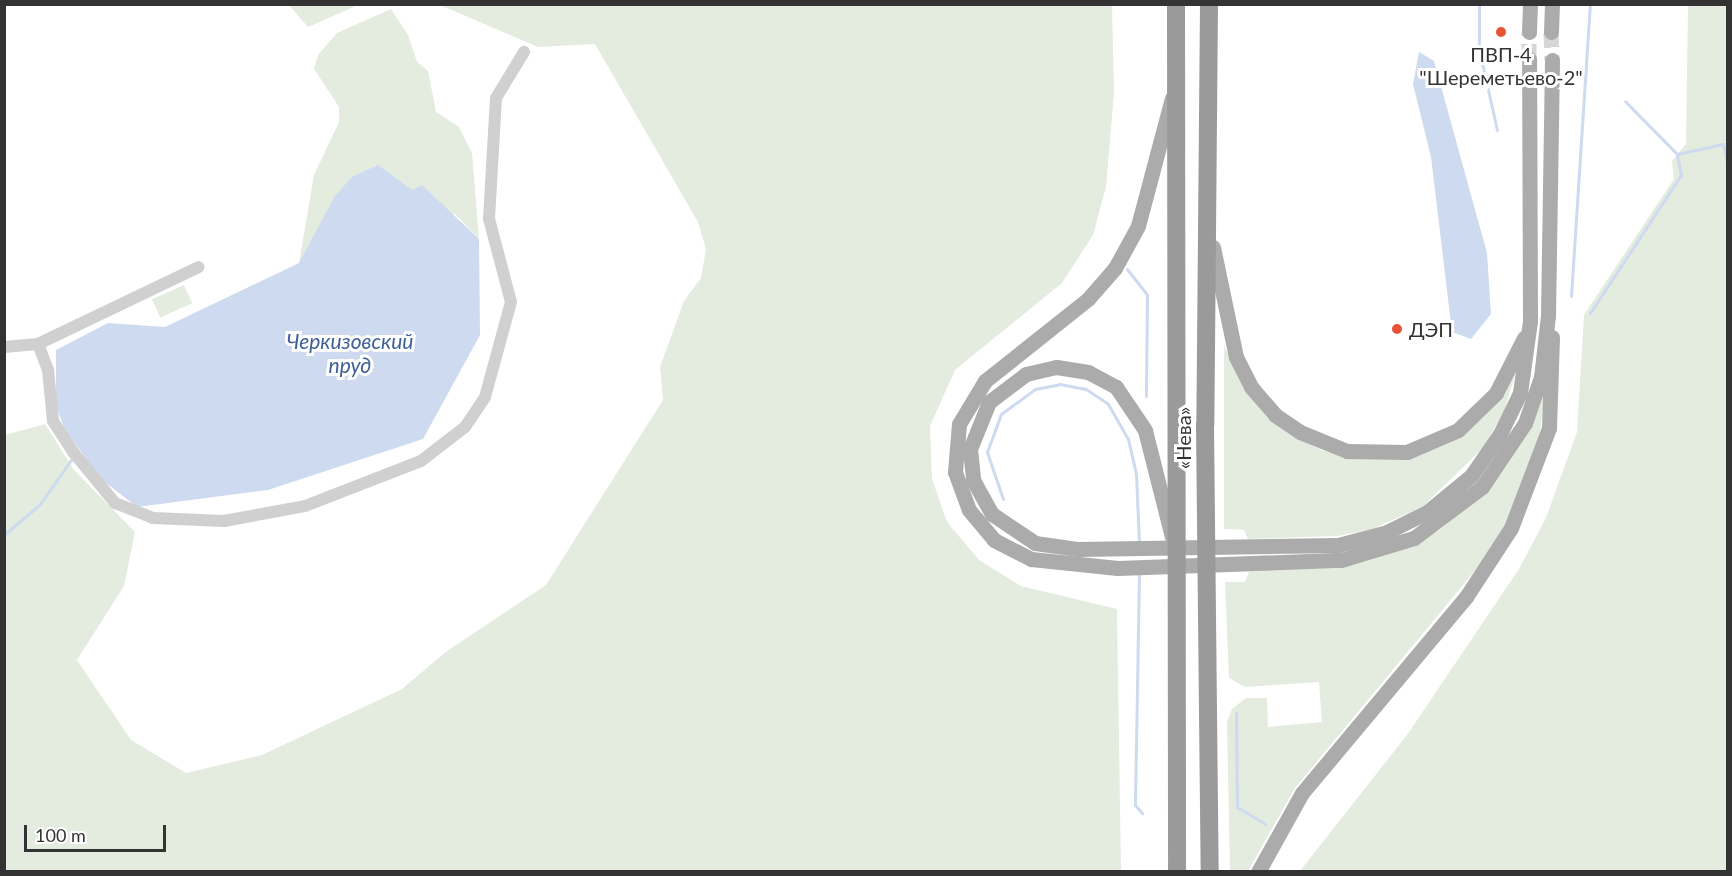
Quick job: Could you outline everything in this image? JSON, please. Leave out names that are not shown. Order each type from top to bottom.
[{"type":"highway","name":"«Нева»","points":[[1176,4],[1174,543],[1177,872]]},
{"type":"highway","name":"«Нева»","points":[[1209,4],[1210,226],[1204,425],[1210,872]]},
{"type":"main road","points":[[1529,32],[1530,4]]},
{"type":"main road","points":[[1551,32],[1552,4]]},
{"type":"main road","points":[[1174,543],[1145,430],[1122,393],[1102,378],[1072,368],[1040,369],[1012,381],[989,402],[974,430],[970,465],[981,499],[1004,526],[1035,543],[1118,549],[1249,548],[1362,540],[1407,523],[1444,500],[1471,476],[1510,416],[1520,393],[1530,321],[1528,59]]},
{"type":"main road","points":[[1177,77],[1146,203],[1128,246],[1088,299],[974,394],[959,424],[954,454],[960,491],[994,540],[1053,564],[1118,567],[1249,566],[1365,555],[1414,538],[1454,512],[1502,463],[1525,423],[1541,377],[1548,316],[1552,60]]},
{"type":"main road","points":[[1210,226],[1220,296],[1236,357],[1251,387],[1275,415],[1323,444],[1347,451],[1407,452],[1458,430],[1496,393],[1530,321]]},
{"type":"main road","points":[[1258,872],[1302,793],[1466,597],[1511,528],[1549,428],[1555,358],[1548,316]]},
{"type":"street","points":[[38,344],[48,370],[53,421],[74,453],[115,503],[153,518],[224,521],[305,506],[421,461],[465,427],[485,397],[511,302],[489,219],[496,98],[524,52]]},
{"type":"street","points":[[4,346],[38,344],[199,267]]},
{"type":"shaded area","points":[[289,4],[358,5],[308,27]]},
{"type":"shaded area","points":[[440,5],[1112,5],[1114,93],[1106,187],[1093,235],[1062,283],[955,370],[930,426],[932,479],[947,522],[979,560],[1021,586],[1117,609],[1121,871],[5,871],[5,435],[45,424],[74,470],[135,532],[124,586],[77,660],[131,740],[186,773],[262,755],[402,689],[447,651],[546,585],[663,400],[660,367],[684,301],[701,278],[706,249],[698,222],[595,44],[538,47]]},
{"type":"shaded area","points":[[1688,5],[1728,5],[1727,871],[1300,871],[1407,735],[1519,569],[1546,518],[1577,432],[1584,315],[1674,179],[1672,161],[1686,144]]},
{"type":"shaded area","points":[[391,9],[408,35],[417,62],[428,71],[436,112],[459,127],[472,153],[479,239],[455,214],[299,263],[314,175],[339,122],[339,107],[314,69],[318,55],[337,33]]},
{"type":"shaded area","points":[[184,285],[192,303],[160,318],[152,299]]},
{"type":"shaded area","points":[[1224,346],[1253,399],[1285,430],[1321,450],[1364,459],[1410,456],[1460,434],[1519,363],[1504,411],[1484,447],[1422,507],[1372,529],[1338,536],[1248,539],[1244,530],[1224,529]]},
{"type":"shaded area","points":[[1547,376],[1540,433],[1505,525],[1487,556],[1295,788],[1248,871],[1230,871],[1227,722],[1232,709],[1246,698],[1267,698],[1268,727],[1322,722],[1319,682],[1245,687],[1229,678],[1225,582],[1245,582],[1249,572],[1368,561],[1440,530],[1506,467],[1531,424]]},
{"type":"water","points":[[1419,52],[1434,61],[1487,253],[1491,314],[1471,339],[1452,332],[1431,157],[1413,84]]},
{"type":"water","name":"Черкизовский пруд","points":[[378,165],[412,190],[422,185],[479,239],[480,335],[423,439],[268,490],[137,507],[101,479],[64,428],[56,405],[56,350],[108,323],[165,327],[299,263],[335,196],[352,177]]},
{"type":"waterway","points":[[1479,4],[1479,49],[1497,130]]},
{"type":"waterway","points":[[1571,296],[1590,4]]},
{"type":"waterway","points":[[1590,313],[1681,175],[1677,154],[1625,101]]},
{"type":"waterway","points":[[1677,154],[1723,144],[1728,166]]},
{"type":"waterway","points":[[1127,269],[1147,295],[1146,396]]},
{"type":"waterway","points":[[1003,499],[987,452],[1001,414],[1035,389],[1060,384],[1086,389],[1108,404],[1128,439],[1136,474],[1139,542]]},
{"type":"waterway","points":[[4,535],[40,504],[73,457]]},
{"type":"waterway","points":[[1139,573],[1135,805],[1142,813]]},
{"type":"waterway","points":[[1236,713],[1237,807],[1265,824]]},
{"type":"tunnel","points":[[1529,32],[1529,59]]},
{"type":"tunnel","points":[[1551,32],[1552,60]]},
{"type":"place","name":"ПВП-4 \"Шереметьево-2\"","points":[[1501,32]]},
{"type":"place","name":"ДЭП","points":[[1397,329]]}]
